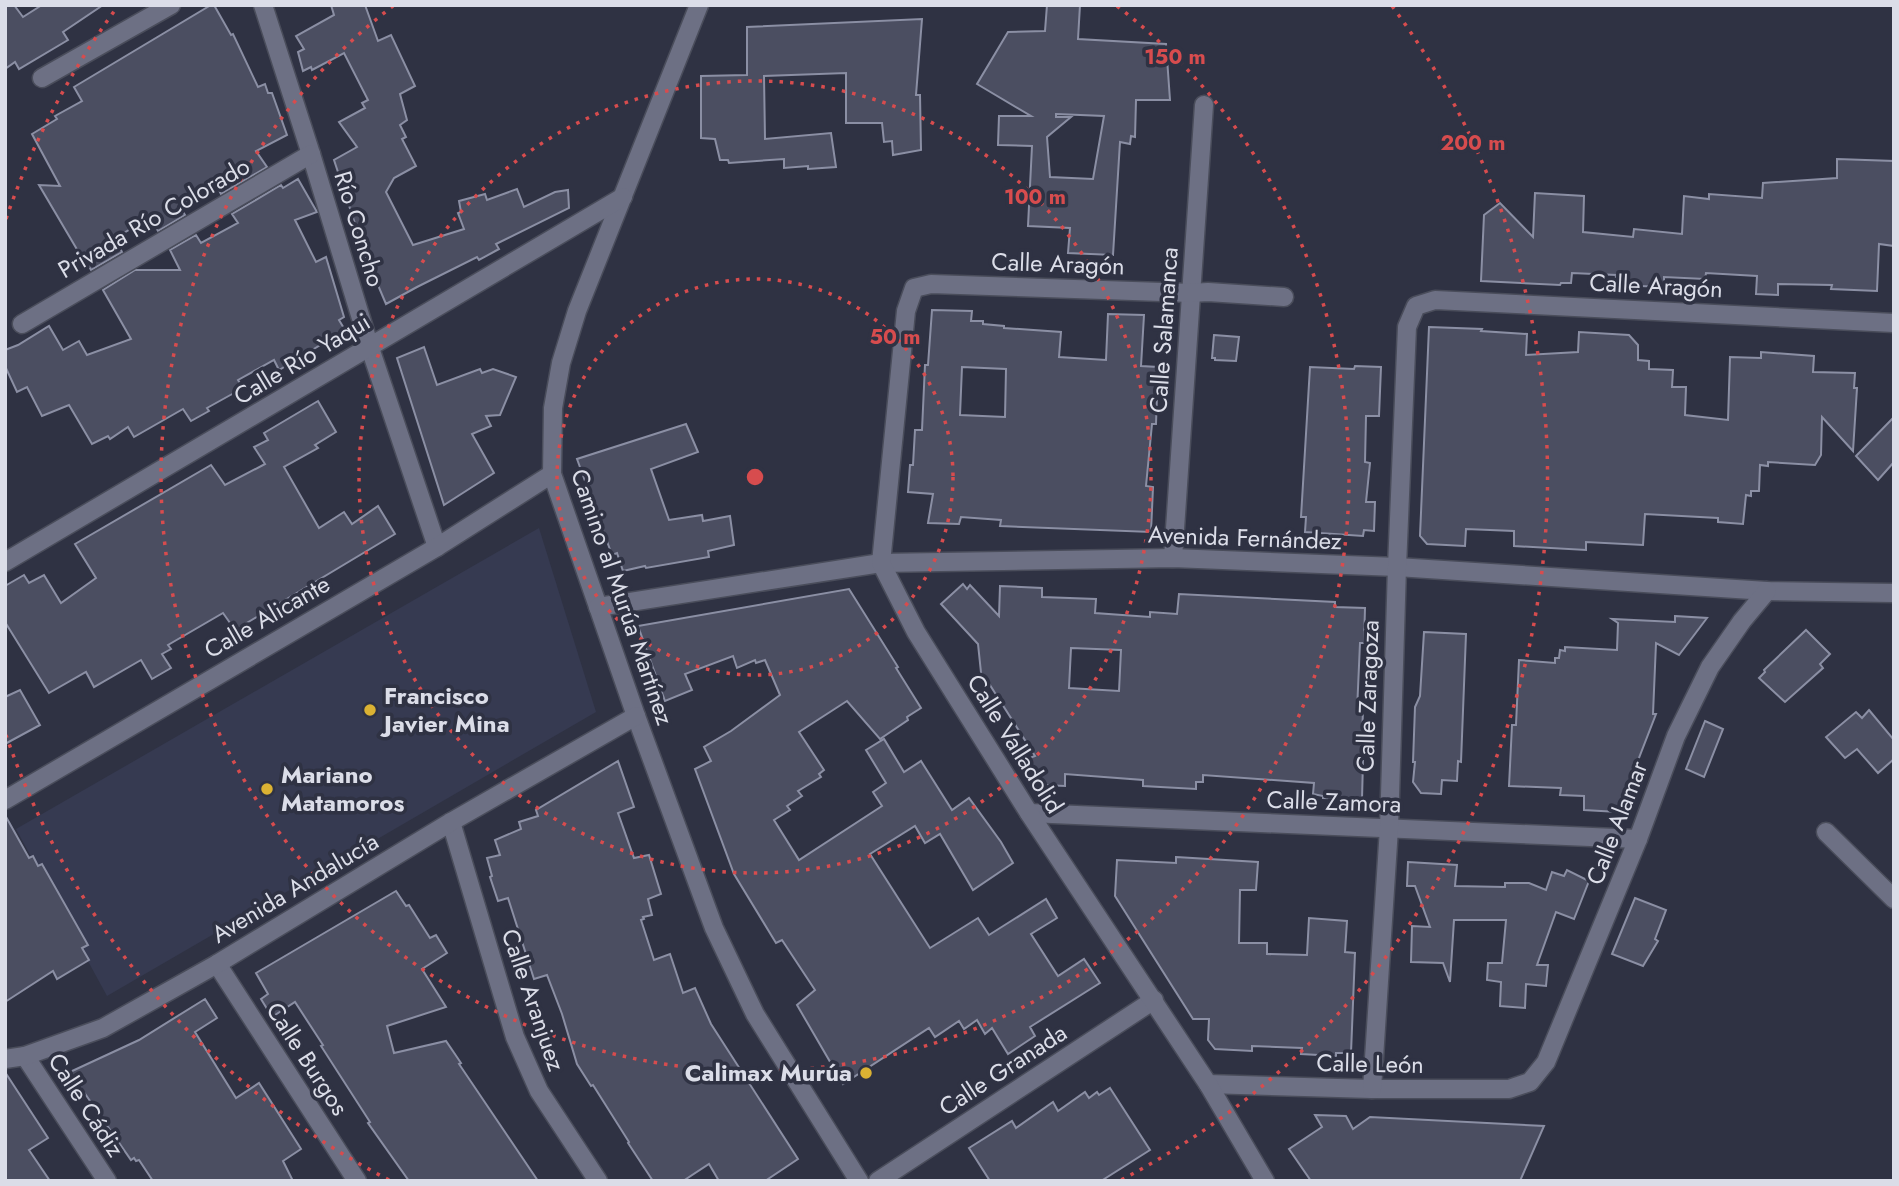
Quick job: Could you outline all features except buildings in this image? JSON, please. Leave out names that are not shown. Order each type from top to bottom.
[{"type":"street","points":[[42,78],[171,5]]},
{"type":"street","name":"Río Concho","points":[[263,5],[370,348],[437,547]]},
{"type":"street","name":"Camino al Murúa Martínez","points":[[699,5],[577,311],[561,363],[553,408],[552,474],[636,716],[714,928],[755,1014],[859,1181]]},
{"type":"street","name":"Calle Salamanca","points":[[1173,558],[1204,106]]},
{"type":"street","name":"Privada Río Colorado","points":[[22,324],[311,154]]},
{"type":"street","name":"Calle Río Yaqui","points":[[5,562],[623,197]]},
{"type":"street","name":"Calle Aragón","points":[[881,564],[906,311],[914,288],[931,284],[1208,292],[1284,297]]},
{"type":"street","name":"Calle Aragón","points":[[1416,306],[1435,300],[1894,323]]},
{"type":"street","name":"Calle Zaragoza","points":[[1372,1089],[1389,828],[1407,327],[1416,306]]},
{"type":"street","name":"Calle Alicante","points":[[5,800],[437,547],[552,474]]},
{"type":"street","name":"Avenida Fernández","points":[[598,607],[881,564],[1173,558],[1397,567],[1767,591],[1894,593]]},
{"type":"street","name":"Calle Valladolid","points":[[881,564],[916,632],[1028,813],[1209,1084],[1265,1181]]},
{"type":"street","name":"Calle Alamar","points":[[1530,1082],[1546,1062],[1638,839],[1676,736],[1710,667],[1767,591]]},
{"type":"street","name":"Avenida Andalucía","points":[[5,1059],[25,1056],[103,1028],[217,964],[451,822],[636,716]]},
{"type":"street","name":"Calle Zamora","points":[[1028,813],[1638,839]]},
{"type":"street","name":"Calle Aranjuez","points":[[451,822],[515,1037],[539,1091],[598,1181]]},
{"type":"street","points":[[1826,832],[1894,899]]},
{"type":"street","name":"Calle Burgos","points":[[217,964],[357,1181]]},
{"type":"street","name":"Calle Granada","points":[[878,1181],[1154,1000]]},
{"type":"street","name":"Calle Cádiz","points":[[25,1056],[107,1181]]},
{"type":"street","name":"Calle León","points":[[1209,1084],[1372,1089],[1509,1089],[1530,1082]]},
{"type":"shaded area","points":[[539,528],[596,712],[107,996],[16,829]]},
{"type":"place","name":"Francisco Javier Mina","points":[[370,710]]},
{"type":"place","name":"Mariano Matamoros","points":[[267,789]]},
{"type":"place","name":"Calimax Murúa","points":[[866,1073]]}]
